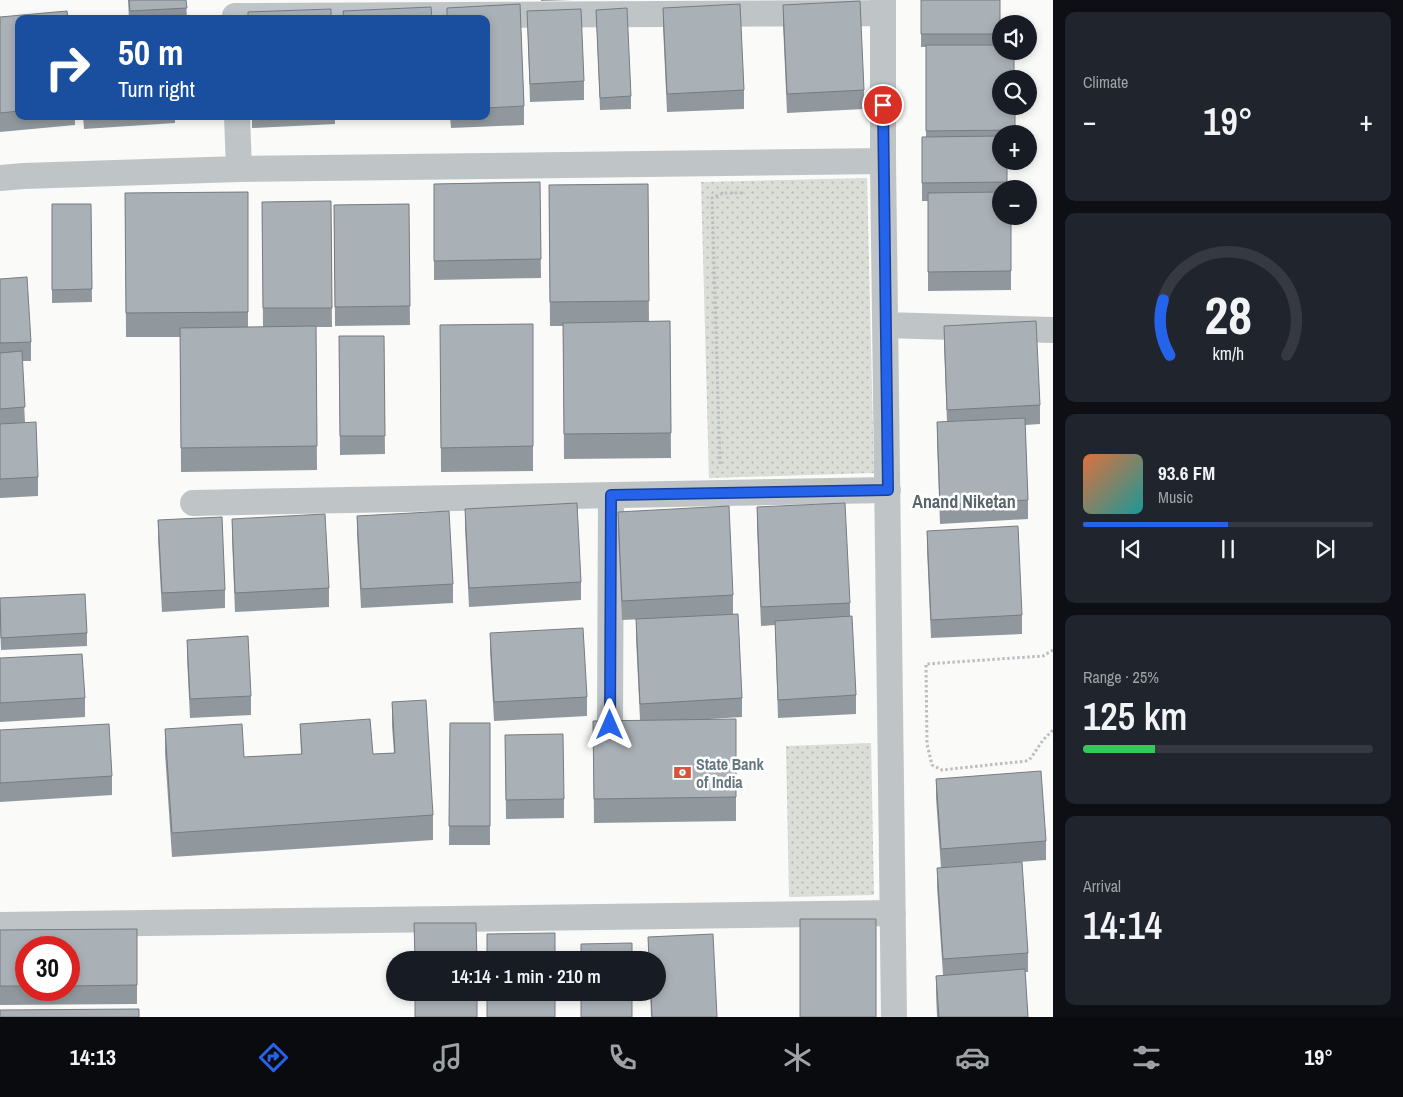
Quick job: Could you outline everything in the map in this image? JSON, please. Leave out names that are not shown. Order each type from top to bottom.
[{"type":"street","points":[[235,11],[883,6],[883,161],[894,1017]]},
{"type":"street","points":[[238,120],[239,168]]},
{"type":"street","points":[[0,178],[239,168],[883,161]]},
{"type":"street","points":[[885,325],[1053,330]]},
{"type":"street","points":[[193,504],[888,490]]},
{"type":"street","points":[[610,725],[611,495]]},
{"type":"street","points":[[0,925],[893,913]]},
{"type":"path","points":[[720,464],[712,198],[722,193],[752,192]]},
{"type":"path","points":[[1053,650],[1043,656],[926,664],[927,744],[932,765],[942,770],[1026,761],[1031,758],[1043,740],[1053,730]]},
{"type":"shaded area","points":[[867,178],[874,473],[709,478],[701,182]]},
{"type":"shaded area","points":[[871,743],[874,895],[789,897],[786,746]]},
{"type":"building","points":[[129,0],[186,0],[187,8],[130,11]]},
{"type":"building","points":[[921,0],[1000,0],[1000,15],[992,15],[992,34],[921,34]]},
{"type":"building","points":[[860,1],[864,90],[787,94],[783,5]]},
{"type":"building","points":[[520,4],[524,106],[490,108],[490,15],[447,15],[447,8]]},
{"type":"building","points":[[740,4],[744,90],[667,94],[663,8]]},
{"type":"building","points":[[431,7],[432,15],[344,15],[343,11]]},
{"type":"building","points":[[627,8],[631,96],[600,98],[596,10]]},
{"type":"building","points":[[331,9],[331,15],[248,15],[248,12]]},
{"type":"building","points":[[581,9],[584,81],[530,84],[527,11]]},
{"type":"building","points":[[67,11],[68,15],[22,15]]},
{"type":"building","points":[[15,16],[15,111],[0,113],[0,17]]},
{"type":"building","points":[[926,45],[992,45],[992,60],[1014,60],[1014,70],[992,70],[992,115],[1015,115],[1015,125],[992,125],[992,130],[926,131]]},
{"type":"building","points":[[992,136],[992,170],[1007,170],[1007,180],[992,180],[992,182],[922,183],[922,137]]},
{"type":"building","points":[[540,182],[541,259],[434,261],[434,184]]},
{"type":"building","points":[[648,184],[649,301],[550,302],[549,185]]},
{"type":"building","points":[[248,192],[248,312],[126,313],[125,193]]},
{"type":"building","points":[[992,192],[992,225],[1011,225],[1011,271],[928,272],[928,193]]},
{"type":"building","points":[[331,201],[332,308],[263,308],[262,202]]},
{"type":"building","points":[[52,204],[91,204],[92,289],[52,290]]},
{"type":"building","points":[[409,204],[410,306],[335,307],[334,205]]},
{"type":"building","points":[[27,277],[31,342],[0,343],[0,279]]},
{"type":"building","points":[[670,321],[671,433],[564,434],[563,323]]},
{"type":"building","points":[[1036,321],[1040,405],[947,410],[944,326]]},
{"type":"building","points":[[533,324],[533,446],[441,448],[440,325]]},
{"type":"building","points":[[316,326],[317,446],[181,448],[180,328]]},
{"type":"building","points":[[339,336],[384,336],[385,436],[340,436]]},
{"type":"building","points":[[22,351],[25,407],[0,409],[0,353]]},
{"type":"building","points":[[1025,418],[1028,500],[940,505],[937,422]]},
{"type":"building","points":[[36,422],[38,477],[0,479],[0,424]]},
{"type":"building","points":[[577,503],[581,582],[469,588],[465,509]]},
{"type":"building","points":[[845,503],[850,603],[761,607],[757,507]]},
{"type":"building","points":[[729,506],[733,595],[622,601],[618,512]]},
{"type":"building","points":[[449,511],[453,584],[361,589],[357,516]]},
{"type":"building","points":[[325,514],[329,588],[235,593],[232,519]]},
{"type":"building","points":[[222,517],[225,590],[162,593],[158,520]]},
{"type":"building","points":[[1018,526],[1022,615],[931,620],[927,531]]},
{"type":"building","points":[[85,594],[87,633],[1,638],[0,598]]},
{"type":"building","points":[[738,614],[742,698],[640,704],[636,619]]},
{"type":"building","points":[[852,616],[856,695],[778,700],[775,621]]},
{"type":"building","points":[[583,628],[587,697],[494,702],[490,633]]},
{"type":"building","points":[[248,636],[251,696],[190,699],[187,640]]},
{"type":"building","points":[[82,654],[85,698],[0,703],[0,658]]},
{"type":"building","points":[[426,700],[433,815],[172,833],[165,729],[242,724],[244,757],[302,754],[300,724],[370,719],[373,754],[395,753],[392,702]]},
{"type":"building","points":[[736,719],[736,797],[594,799],[593,721]]},
{"type":"building","points":[[450,723],[490,723],[490,826],[449,826]]},
{"type":"building","points":[[109,724],[112,776],[0,783],[0,730]]},
{"type":"building","points":[[563,734],[564,799],[506,800],[505,735]]},
{"type":"building","points":[[1041,771],[1046,841],[941,849],[936,779]]},
{"type":"building","points":[[1022,862],[1028,953],[943,959],[937,868]]},
{"type":"building","points":[[800,919],[876,919],[876,1017],[800,1017]]},
{"type":"building","points":[[414,923],[476,923],[477,951],[415,951]]},
{"type":"building","points":[[137,929],[137,985],[80,986],[80,936],[15,936],[15,986],[0,986],[0,930]]},
{"type":"building","points":[[555,933],[555,951],[487,951],[487,934]]},
{"type":"building","points":[[713,934],[717,1017],[652,1017],[651,1001],[666,1001],[666,951],[649,951],[648,937]]},
{"type":"building","points":[[632,943],[632,951],[581,951],[581,944]]},
{"type":"building","points":[[1025,969],[1028,1017],[939,1017],[936,976]]},
{"type":"building","points":[[415,1001],[477,1001],[477,1017],[415,1017]]},
{"type":"building","points":[[487,1001],[555,1001],[555,1017],[487,1017]]},
{"type":"building","points":[[581,1001],[632,1001],[632,1017],[581,1017]]},
{"type":"building","points":[[139,1009],[139,1017],[0,1017],[0,1010]]},
{"type":"place","name":"State Bank of India","points":[[682,773]]},
{"type":"district","name":"Anand Niketan","points":[[964,501]]},
{"type":"route","points":[[610,725],[611,495],[888,490],[883,105]]}]
